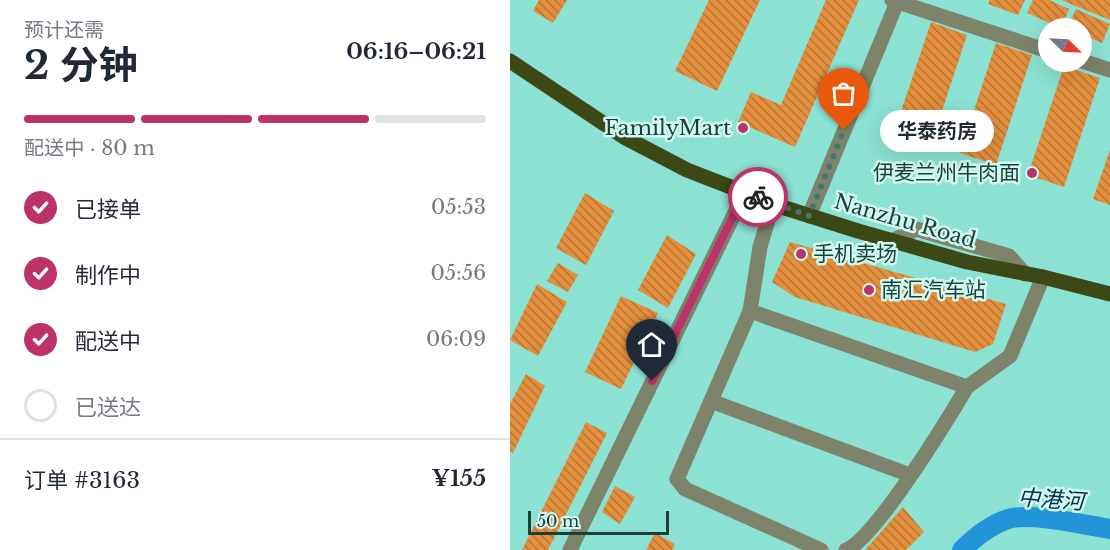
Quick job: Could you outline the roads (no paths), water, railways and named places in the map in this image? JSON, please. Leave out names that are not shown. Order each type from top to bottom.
[{"type":"main road","name":"Nanzhu Road","points":[[510,61],[590,115],[651,152],[687,170],[809,216],[967,262],[1043,277],[1110,294]]},
{"type":"street","points":[[809,216],[895,1],[1038,48]]},
{"type":"street","points":[[1092,65],[1110,70]]},
{"type":"street","points":[[570,550],[745,192]]},
{"type":"street","points":[[773,203],[760,247],[750,311],[677,478],[685,489],[821,550]]},
{"type":"street","points":[[846,550],[852,548],[876,523],[967,387],[1010,356],[1043,277]]},
{"type":"street","points":[[750,311],[967,387]]},
{"type":"street","points":[[711,401],[910,475]]},
{"type":"waterway","name":"中港河","points":[[962,550],[989,528],[1018,517],[1044,518],[1110,529]]},
{"type":"place","name":"FamilyMart","points":[[743,128]]},
{"type":"place","name":"华泰药房","points":[[844,130]]},
{"type":"place","name":"伊麦兰州牛肉面","points":[[1032,173]]},
{"type":"place","name":"手机卖场","points":[[801,254]]},
{"type":"place","name":"南汇汽车站","points":[[869,290]]}]
